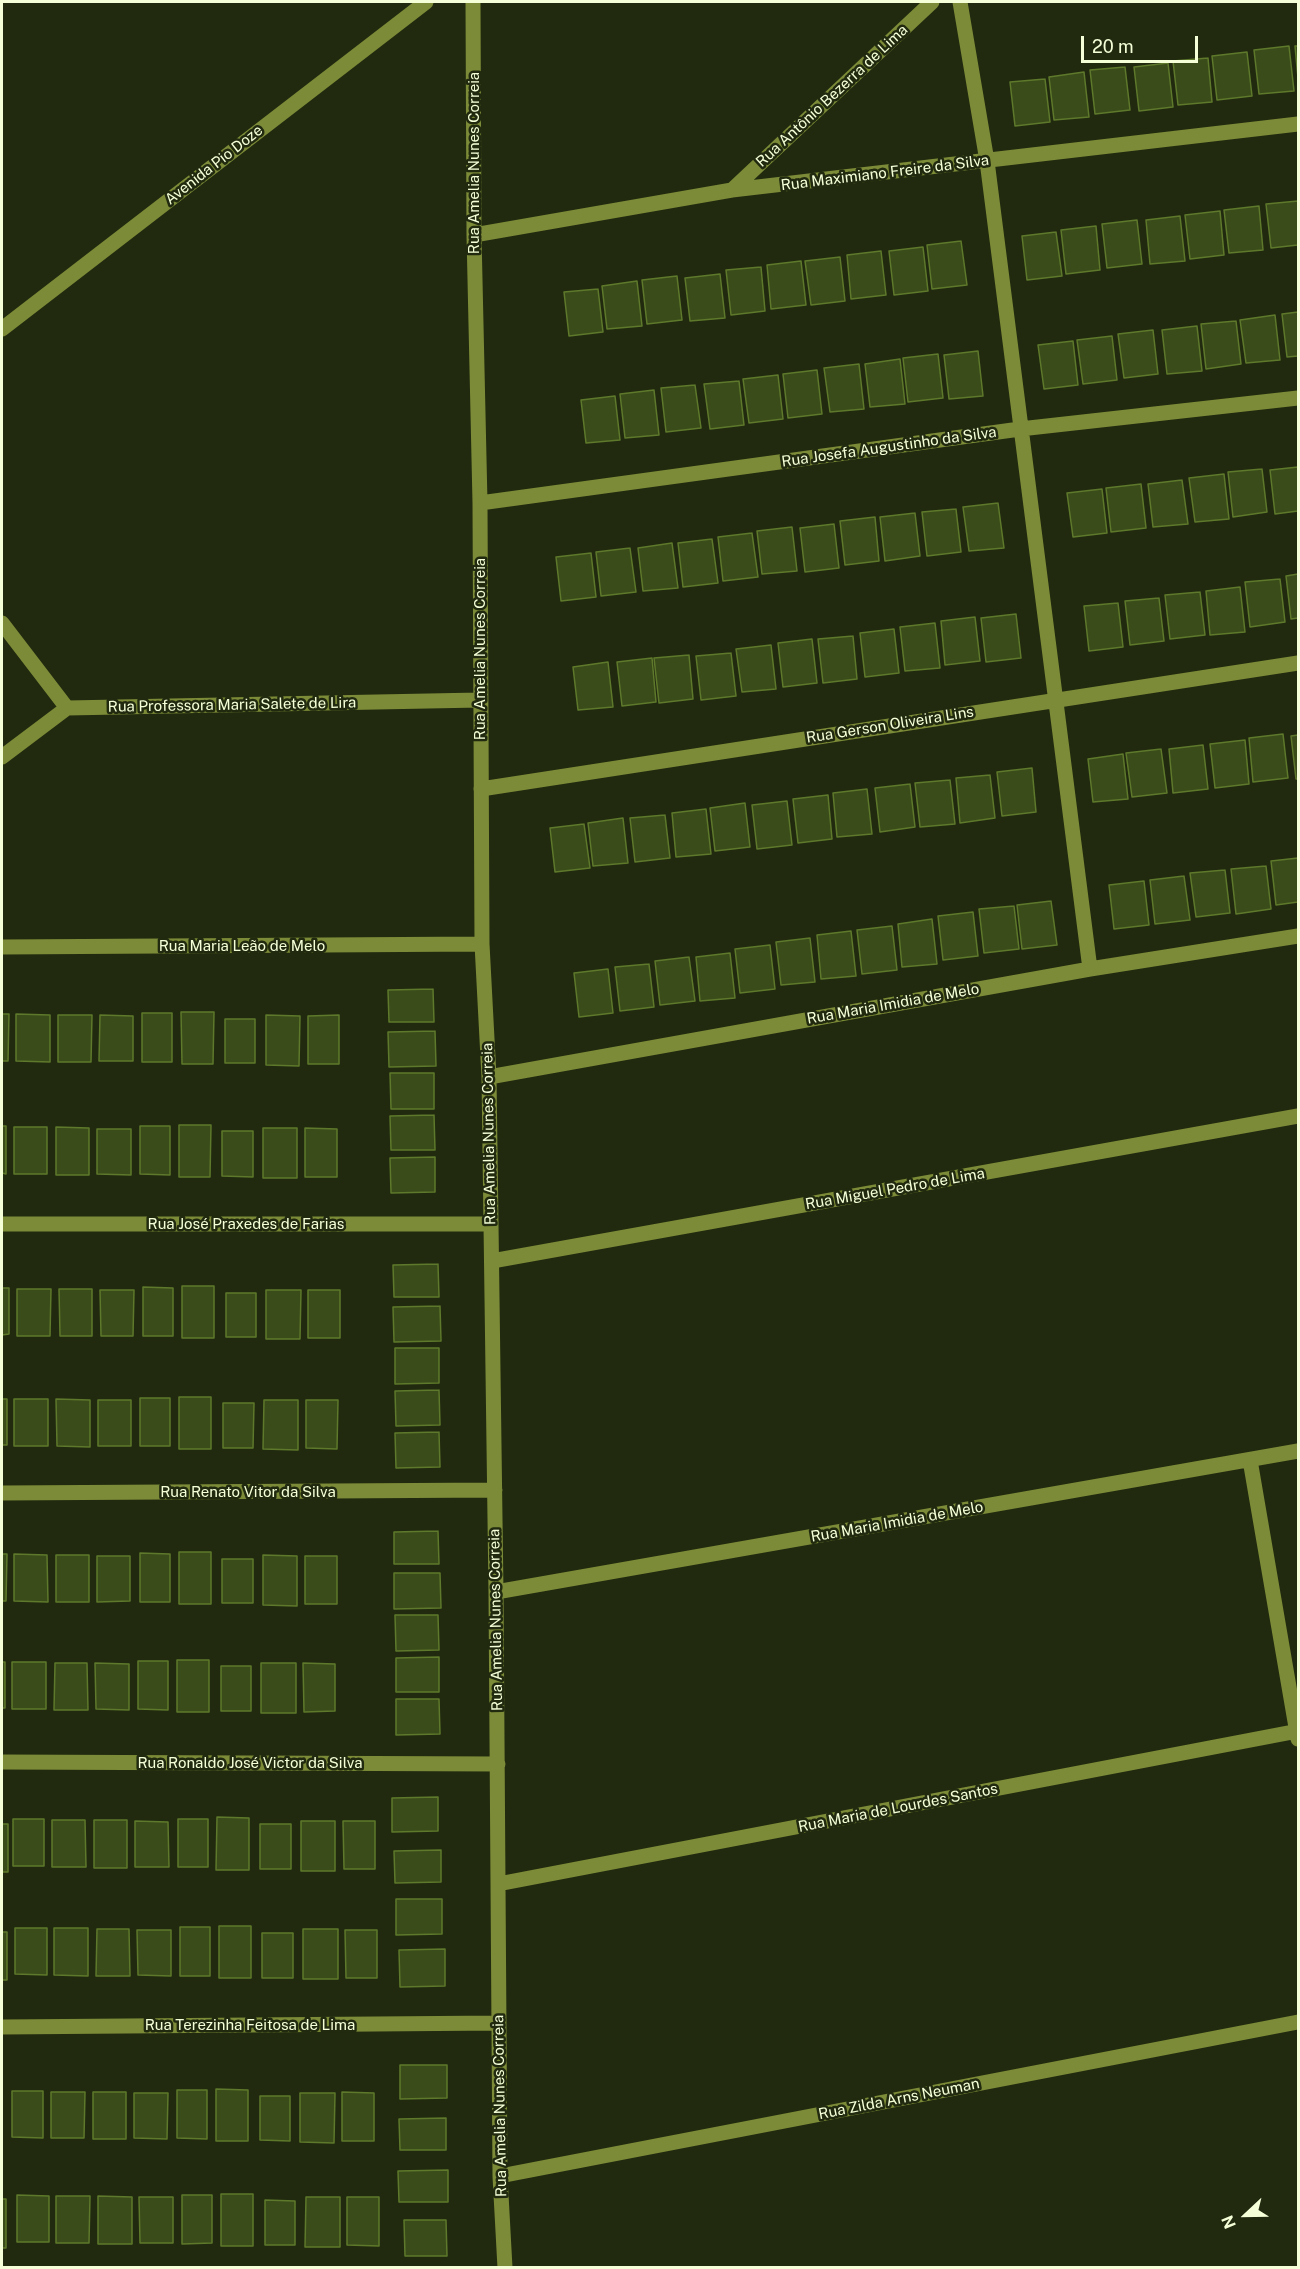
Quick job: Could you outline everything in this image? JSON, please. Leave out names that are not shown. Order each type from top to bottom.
[{"type":"street","name":"Avenida Pio Doze","points":[[2,329],[426,2]]},
{"type":"street","name":"Rua Amelia Nunes Correia","points":[[472,2],[480,503],[482,945],[489,1077],[498,1764],[500,2176],[505,2268]]},
{"type":"street","name":"Rua Antônio Bezerra de Lima","points":[[732,190],[932,2]]},
{"type":"street","points":[[960,2],[987,161],[1090,969]]},
{"type":"street","name":"Rua Maximiano Freire da Silva","points":[[474,235],[732,190],[1299,123]]},
{"type":"street","name":"Rua Josefa Augustinho da Silva","points":[[480,503],[1020,429],[1299,398]]},
{"type":"street","points":[[2,623],[67,708],[2,757]]},
{"type":"street","name":"Rua Gerson Oliveira Lins","points":[[481,789],[1299,663]]},
{"type":"street","name":"Rua Professora Maria Salete de Lira","points":[[67,708],[480,700]]},
{"type":"street","name":"Rua Maria Imidia de Melo","points":[[489,1077],[1090,969],[1299,936]]},
{"type":"street","name":"Rua Maria Leão de Melo","points":[[2,947],[482,945]]},
{"type":"street","name":"Rua Miguel Pedro de Lima","points":[[492,1261],[1299,1116]]},
{"type":"street","name":"Rua José Praxedes de Farias","points":[[2,1224],[490,1224]]},
{"type":"street","name":"Rua Maria Imidia de Melo","points":[[496,1592],[1299,1451]]},
{"type":"street","points":[[1250,1460],[1298,1734]]},
{"type":"street","name":"Rua Renato Vitor da Silva","points":[[2,1493],[495,1490]]},
{"type":"street","name":"Rua Maria de Lourdes Santos","points":[[498,1884],[1298,1734]]},
{"type":"street","name":"Rua Ronaldo José Victor da Silva","points":[[2,1762],[498,1764]]},
{"type":"street","name":"Rua Zilda Arns Neuman","points":[[500,2176],[1299,2022]]},
{"type":"street","name":"Rua Terezinha Feitosa de Lima","points":[[2,2026],[499,2023]]},
{"type":"building","points":[[1289,46],[1294,91],[1259,94],[1254,50]]},
{"type":"building","points":[[1295,46],[1298,46],[1298,78]]},
{"type":"building","points":[[1247,52],[1252,96],[1217,100],[1212,56]]},
{"type":"building","points":[[1208,58],[1212,102],[1178,105],[1173,61]]},
{"type":"building","points":[[1168,63],[1173,107],[1139,111],[1134,67]]},
{"type":"building","points":[[1125,67],[1130,110],[1095,114],[1090,70]]},
{"type":"building","points":[[1084,72],[1089,117],[1054,120],[1049,77]]},
{"type":"building","points":[[1045,79],[1050,122],[1015,126],[1010,82]]},
{"type":"building","points":[[1298,201],[1298,245],[1271,248],[1266,204]]},
{"type":"building","points":[[1259,206],[1263,250],[1229,253],[1224,210]]},
{"type":"building","points":[[1220,211],[1224,255],[1190,259],[1185,215]]},
{"type":"building","points":[[1180,216],[1185,261],[1150,264],[1146,220]]},
{"type":"building","points":[[1137,220],[1142,264],[1107,268],[1102,224]]},
{"type":"building","points":[[1096,226],[1100,270],[1066,274],[1061,230]]},
{"type":"building","points":[[1056,232],[1062,276],[1027,280],[1022,236]]},
{"type":"building","points":[[961,241],[967,285],[932,289],[927,245]]},
{"type":"building","points":[[923,247],[928,291],[894,295],[889,251]]},
{"type":"building","points":[[881,251],[886,295],[851,299],[847,255]]},
{"type":"building","points":[[840,257],[845,301],[811,305],[805,261]]},
{"type":"building","points":[[801,261],[806,305],[771,309],[767,265]]},
{"type":"building","points":[[761,267],[765,311],[731,315],[726,270]]},
{"type":"building","points":[[720,274],[725,318],[690,321],[685,278]]},
{"type":"building","points":[[677,276],[682,320],[647,324],[642,280]]},
{"type":"building","points":[[637,281],[642,326],[607,329],[602,286]]},
{"type":"building","points":[[598,289],[603,332],[569,336],[564,292]]},
{"type":"building","points":[[1298,312],[1298,356],[1287,357],[1282,314]]},
{"type":"building","points":[[1275,315],[1280,360],[1246,363],[1240,320]]},
{"type":"building","points":[[1236,321],[1241,364],[1206,369],[1201,324]]},
{"type":"building","points":[[1197,326],[1202,371],[1167,374],[1162,330]]},
{"type":"building","points":[[1153,330],[1158,374],[1124,378],[1118,334]]},
{"type":"building","points":[[1112,336],[1117,380],[1083,384],[1077,340]]},
{"type":"building","points":[[1073,341],[1078,385],[1044,389],[1038,345]]},
{"type":"building","points":[[978,351],[983,396],[949,399],[944,355]]},
{"type":"building","points":[[938,354],[943,398],[908,402],[903,358]]},
{"type":"building","points":[[900,359],[905,404],[870,407],[865,364]]},
{"type":"building","points":[[859,364],[864,409],[830,412],[824,368]]},
{"type":"building","points":[[817,370],[822,414],[788,418],[783,374]]},
{"type":"building","points":[[778,375],[783,419],[749,423],[743,379]]},
{"type":"building","points":[[739,381],[744,425],[710,429],[704,384]]},
{"type":"building","points":[[695,385],[701,428],[666,432],[661,388]]},
{"type":"building","points":[[654,390],[659,435],[625,438],[620,394]]},
{"type":"building","points":[[615,396],[620,440],[586,443],[581,400]]},
{"type":"building","points":[[1298,467],[1298,511],[1275,514],[1270,470]]},
{"type":"building","points":[[1262,469],[1267,512],[1233,517],[1228,472]]},
{"type":"building","points":[[1224,474],[1229,519],[1195,522],[1189,478]]},
{"type":"building","points":[[1182,480],[1188,524],[1153,527],[1148,484]]},
{"type":"building","points":[[1141,484],[1146,528],[1111,532],[1106,488]]},
{"type":"building","points":[[1102,489],[1107,533],[1073,537],[1067,493]]},
{"type":"building","points":[[998,503],[1004,548],[969,551],[963,507]]},
{"type":"building","points":[[956,509],[961,552],[927,556],[922,512]]},
{"type":"building","points":[[915,513],[920,556],[885,561],[880,517]]},
{"type":"building","points":[[875,517],[879,561],[845,565],[840,521]]},
{"type":"building","points":[[834,524],[839,568],[805,572],[800,528]]},
{"type":"building","points":[[792,527],[797,571],[762,574],[757,531]]},
{"type":"building","points":[[752,533],[758,577],[723,581],[718,537]]},
{"type":"building","points":[[712,539],[718,583],[683,587],[678,543]]},
{"type":"building","points":[[672,543],[678,588],[643,591],[638,548]]},
{"type":"building","points":[[630,548],[636,592],[601,596],[596,552]]},
{"type":"building","points":[[591,553],[596,597],[561,601],[556,557]]},
{"type":"building","points":[[1298,574],[1298,618],[1291,619],[1286,576]]},
{"type":"building","points":[[1280,579],[1285,622],[1250,627],[1245,582]]},
{"type":"building","points":[[1240,587],[1245,632],[1210,635],[1206,591]]},
{"type":"building","points":[[1200,592],[1205,635],[1170,639],[1165,595]]},
{"type":"building","points":[[1159,598],[1164,641],[1130,645],[1125,601]]},
{"type":"building","points":[[1118,603],[1123,647],[1089,651],[1084,606]]},
{"type":"building","points":[[1016,614],[1021,658],[986,662],[981,618]]},
{"type":"building","points":[[975,617],[980,661],[945,665],[941,621]]},
{"type":"building","points":[[935,623],[940,668],[905,671],[900,627]]},
{"type":"building","points":[[894,629],[899,673],[865,677],[860,633]]},
{"type":"building","points":[[853,636],[857,679],[823,683],[818,639]]},
{"type":"building","points":[[812,639],[817,683],[783,687],[778,643]]},
{"type":"building","points":[[771,645],[776,689],[742,692],[736,649]]},
{"type":"building","points":[[731,653],[736,696],[701,700],[696,656]]},
{"type":"building","points":[[689,655],[693,699],[659,703],[654,658]]},
{"type":"building","points":[[652,658],[656,702],[622,706],[617,662]]},
{"type":"building","points":[[608,662],[613,707],[578,710],[573,667]]},
{"type":"building","points":[[1283,734],[1288,778],[1253,782],[1249,738]]},
{"type":"building","points":[[1298,735],[1298,779],[1296,779],[1291,736]]},
{"type":"building","points":[[1245,740],[1249,784],[1215,788],[1210,744]]},
{"type":"building","points":[[1203,745],[1208,789],[1173,793],[1169,749]]},
{"type":"building","points":[[1161,749],[1167,793],[1132,797],[1126,753]]},
{"type":"building","points":[[1123,754],[1128,799],[1093,802],[1088,759]]},
{"type":"building","points":[[1032,768],[1036,812],[1002,816],[997,772]]},
{"type":"building","points":[[990,775],[995,818],[960,823],[956,778]]},
{"type":"building","points":[[950,780],[955,824],[920,827],[915,783]]},
{"type":"building","points":[[910,784],[915,827],[880,832],[875,788]]},
{"type":"building","points":[[867,789],[872,834],[837,837],[833,793]]},
{"type":"building","points":[[828,795],[832,839],[798,843],[793,799]]},
{"type":"building","points":[[787,801],[792,845],[757,849],[752,805]]},
{"type":"building","points":[[745,803],[750,847],[715,851],[710,808]]},
{"type":"building","points":[[706,809],[711,854],[676,857],[672,813]]},
{"type":"building","points":[[665,815],[670,858],[635,862],[630,818]]},
{"type":"building","points":[[623,818],[628,863],[593,866],[588,823]]},
{"type":"building","points":[[584,824],[590,868],[555,872],[550,828]]},
{"type":"building","points":[[1298,858],[1298,902],[1276,905],[1271,861]]},
{"type":"building","points":[[1266,866],[1271,909],[1236,914],[1231,869]]},
{"type":"building","points":[[1225,870],[1230,913],[1196,917],[1190,873]]},
{"type":"building","points":[[1184,876],[1190,920],[1155,924],[1150,880]]},
{"type":"building","points":[[1144,881],[1149,925],[1114,929],[1109,885]]},
{"type":"building","points":[[1051,901],[1057,945],[1022,949],[1017,905]]},
{"type":"building","points":[[1014,906],[1019,949],[984,953],[979,909]]},
{"type":"building","points":[[973,912],[978,956],[943,960],[938,916]]},
{"type":"building","points":[[932,919],[937,964],[902,967],[898,924]]},
{"type":"building","points":[[892,926],[897,970],[862,974],[857,930]]},
{"type":"building","points":[[851,931],[856,976],[821,979],[817,935]]},
{"type":"building","points":[[810,938],[815,982],[781,985],[776,942]]},
{"type":"building","points":[[770,945],[775,989],[740,993],[735,949]]},
{"type":"building","points":[[730,953],[735,998],[700,1001],[696,957]]},
{"type":"building","points":[[689,957],[695,1001],[660,1005],[655,961]]},
{"type":"building","points":[[649,964],[654,1007],[620,1011],[615,967]]},
{"type":"building","points":[[608,969],[613,1013],[579,1017],[574,973]]},
{"type":"building","points":[[433,989],[434,1022],[389,1022],[388,990]]},
{"type":"building","points":[[181,1012],[214,1012],[213,1064],[182,1064]]},
{"type":"building","points":[[142,1013],[172,1013],[172,1062],[142,1062]]},
{"type":"building","points":[[2,1014],[9,1014],[8,1061],[2,1061]]},
{"type":"building","points":[[16,1014],[50,1015],[50,1062],[16,1061]]},
{"type":"building","points":[[58,1015],[92,1015],[91,1062],[58,1062]]},
{"type":"building","points":[[100,1015],[133,1016],[133,1061],[99,1061]]},
{"type":"building","points":[[266,1015],[300,1016],[299,1066],[266,1065]]},
{"type":"building","points":[[339,1015],[339,1064],[308,1064],[308,1016]]},
{"type":"building","points":[[225,1019],[255,1019],[255,1063],[225,1063]]},
{"type":"building","points":[[435,1031],[436,1066],[389,1067],[388,1032]]},
{"type":"building","points":[[390,1073],[434,1073],[434,1109],[391,1109]]},
{"type":"building","points":[[434,1115],[435,1150],[391,1150],[390,1116]]},
{"type":"building","points":[[179,1125],[211,1125],[210,1177],[179,1177]]},
{"type":"building","points":[[2,1126],[6,1126],[6,1174],[2,1173]]},
{"type":"building","points":[[140,1126],[170,1126],[170,1175],[140,1174]]},
{"type":"building","points":[[14,1127],[47,1127],[47,1174],[14,1174]]},
{"type":"building","points":[[56,1127],[89,1128],[89,1175],[56,1175]]},
{"type":"building","points":[[263,1128],[297,1128],[297,1178],[263,1178]]},
{"type":"building","points":[[305,1128],[337,1129],[337,1177],[305,1177]]},
{"type":"building","points":[[97,1129],[131,1129],[131,1175],[97,1174]]},
{"type":"building","points":[[222,1131],[253,1131],[253,1177],[222,1176]]},
{"type":"building","points":[[435,1157],[435,1192],[391,1193],[390,1158]]},
{"type":"building","points":[[438,1264],[439,1297],[394,1297],[393,1265]]},
{"type":"building","points":[[182,1286],[214,1286],[214,1338],[182,1338]]},
{"type":"building","points":[[143,1287],[173,1288],[173,1336],[143,1336]]},
{"type":"building","points":[[2,1288],[9,1288],[9,1334],[2,1335]]},
{"type":"building","points":[[17,1289],[51,1289],[50,1336],[17,1336]]},
{"type":"building","points":[[59,1289],[92,1289],[92,1336],[60,1336]]},
{"type":"building","points":[[100,1290],[134,1290],[133,1336],[101,1336]]},
{"type":"building","points":[[266,1290],[301,1290],[300,1339],[266,1339]]},
{"type":"building","points":[[308,1290],[340,1290],[340,1338],[308,1338]]},
{"type":"building","points":[[226,1293],[256,1293],[256,1337],[226,1337]]},
{"type":"building","points":[[440,1306],[441,1341],[394,1342],[393,1307]]},
{"type":"building","points":[[395,1348],[439,1348],[439,1383],[395,1384]]},
{"type":"building","points":[[439,1390],[440,1425],[396,1426],[395,1391]]},
{"type":"building","points":[[179,1397],[211,1397],[211,1449],[179,1449]]},
{"type":"building","points":[[140,1398],[170,1398],[170,1446],[140,1446]]},
{"type":"building","points":[[2,1399],[7,1399],[7,1445],[2,1445]]},
{"type":"building","points":[[14,1399],[48,1399],[48,1446],[14,1446]]},
{"type":"building","points":[[56,1399],[90,1400],[90,1447],[57,1446]]},
{"type":"building","points":[[98,1400],[131,1400],[131,1446],[98,1446]]},
{"type":"building","points":[[264,1400],[298,1400],[298,1450],[263,1449]]},
{"type":"building","points":[[306,1400],[338,1400],[337,1449],[306,1448]]},
{"type":"building","points":[[223,1403],[254,1403],[253,1448],[223,1448]]},
{"type":"building","points":[[439,1432],[440,1467],[396,1468],[395,1433]]},
{"type":"building","points":[[438,1531],[439,1564],[394,1564],[394,1532]]},
{"type":"building","points":[[179,1552],[211,1552],[211,1604],[179,1604]]},
{"type":"building","points":[[140,1553],[170,1554],[170,1602],[140,1602]]},
{"type":"building","points":[[2,1554],[7,1554],[6,1601],[2,1601]]},
{"type":"building","points":[[14,1554],[47,1555],[48,1602],[14,1601]]},
{"type":"building","points":[[56,1555],[89,1555],[89,1602],[56,1602]]},
{"type":"building","points":[[263,1555],[297,1556],[297,1606],[263,1605]]},
{"type":"building","points":[[97,1556],[130,1556],[130,1601],[97,1602]]},
{"type":"building","points":[[305,1556],[337,1556],[337,1604],[305,1604]]},
{"type":"building","points":[[222,1559],[253,1559],[253,1603],[222,1603]]},
{"type":"building","points":[[394,1573],[440,1573],[441,1608],[394,1609]]},
{"type":"building","points":[[395,1615],[438,1615],[439,1650],[396,1651]]},
{"type":"building","points":[[439,1657],[439,1692],[396,1692],[396,1658]]},
{"type":"building","points":[[177,1660],[209,1660],[209,1712],[177,1712]]},
{"type":"building","points":[[138,1661],[168,1661],[168,1710],[138,1709]]},
{"type":"building","points":[[2,1662],[5,1662],[5,1708],[2,1708]]},
{"type":"building","points":[[12,1662],[46,1662],[46,1709],[12,1709]]},
{"type":"building","points":[[55,1663],[87,1663],[88,1710],[54,1710]]},
{"type":"building","points":[[95,1663],[129,1664],[129,1710],[96,1709]]},
{"type":"building","points":[[261,1663],[296,1663],[296,1713],[261,1713]]},
{"type":"building","points":[[303,1663],[335,1664],[335,1711],[304,1712]]},
{"type":"building","points":[[221,1666],[251,1666],[251,1711],[221,1711]]},
{"type":"building","points":[[396,1699],[439,1699],[440,1734],[396,1735]]},
{"type":"building","points":[[438,1797],[438,1831],[392,1832],[392,1798]]},
{"type":"building","points":[[217,1817],[249,1818],[249,1870],[216,1870]]},
{"type":"building","points":[[13,1819],[44,1819],[44,1866],[13,1866]]},
{"type":"building","points":[[178,1819],[208,1819],[208,1867],[178,1867]]},
{"type":"building","points":[[52,1820],[85,1820],[86,1867],[52,1867]]},
{"type":"building","points":[[94,1820],[127,1820],[127,1868],[94,1868]]},
{"type":"building","points":[[135,1821],[168,1822],[169,1867],[135,1867]]},
{"type":"building","points":[[301,1821],[335,1821],[335,1871],[301,1871]]},
{"type":"building","points":[[343,1821],[375,1821],[375,1869],[344,1869]]},
{"type":"building","points":[[2,1824],[8,1824],[8,1872],[2,1872]]},
{"type":"building","points":[[260,1824],[291,1824],[291,1869],[260,1869]]},
{"type":"building","points":[[441,1850],[441,1882],[395,1883],[394,1851]]},
{"type":"building","points":[[396,1899],[442,1899],[442,1934],[396,1935]]},
{"type":"building","points":[[219,1926],[251,1926],[251,1978],[219,1978]]},
{"type":"building","points":[[180,1927],[210,1927],[210,1976],[180,1976]]},
{"type":"building","points":[[15,1928],[47,1928],[47,1975],[15,1974]]},
{"type":"building","points":[[54,1928],[88,1928],[88,1976],[54,1975]]},
{"type":"building","points":[[97,1929],[129,1929],[130,1976],[96,1976]]},
{"type":"building","points":[[303,1929],[338,1929],[338,1979],[303,1979]]},
{"type":"building","points":[[137,1930],[171,1930],[171,1976],[138,1975]]},
{"type":"building","points":[[345,1930],[377,1930],[377,1978],[346,1978]]},
{"type":"building","points":[[2,1932],[7,1932],[7,1980],[2,1980]]},
{"type":"building","points":[[262,1933],[293,1933],[293,1978],[262,1978]]},
{"type":"building","points":[[445,1949],[445,1986],[400,1987],[399,1950]]},
{"type":"building","points":[[400,2065],[447,2065],[447,2098],[400,2099]]},
{"type":"building","points":[[216,2089],[248,2090],[248,2141],[216,2141]]},
{"type":"building","points":[[177,2090],[207,2090],[207,2139],[177,2138]]},
{"type":"building","points":[[12,2091],[43,2091],[43,2138],[12,2137]]},
{"type":"building","points":[[51,2092],[85,2092],[84,2138],[51,2138]]},
{"type":"building","points":[[93,2092],[126,2092],[126,2139],[93,2139]]},
{"type":"building","points":[[342,2092],[374,2093],[374,2141],[342,2141]]},
{"type":"building","points":[[134,2093],[168,2093],[167,2139],[134,2138]]},
{"type":"building","points":[[300,2093],[335,2093],[334,2143],[300,2142]]},
{"type":"building","points":[[260,2096],[290,2096],[290,2141],[260,2140]]},
{"type":"building","points":[[446,2118],[446,2150],[400,2150],[399,2119]]},
{"type":"building","points":[[448,2170],[448,2202],[399,2202],[398,2171]]},
{"type":"building","points":[[221,2194],[253,2194],[253,2246],[221,2246]]},
{"type":"building","points":[[17,2195],[49,2196],[49,2242],[17,2242]]},
{"type":"building","points":[[182,2195],[212,2195],[212,2243],[182,2244]]},
{"type":"building","points":[[56,2196],[90,2196],[89,2243],[56,2243]]},
{"type":"building","points":[[98,2196],[132,2197],[132,2244],[98,2244]]},
{"type":"building","points":[[139,2197],[173,2197],[173,2243],[140,2243]]},
{"type":"building","points":[[306,2197],[340,2197],[340,2247],[305,2247]]},
{"type":"building","points":[[347,2197],[379,2197],[379,2246],[347,2245]]},
{"type":"building","points":[[2,2199],[6,2199],[6,2248],[2,2248]]},
{"type":"building","points":[[265,2200],[295,2201],[295,2245],[265,2245]]},
{"type":"building","points":[[404,2220],[446,2220],[447,2256],[405,2256]]}]
